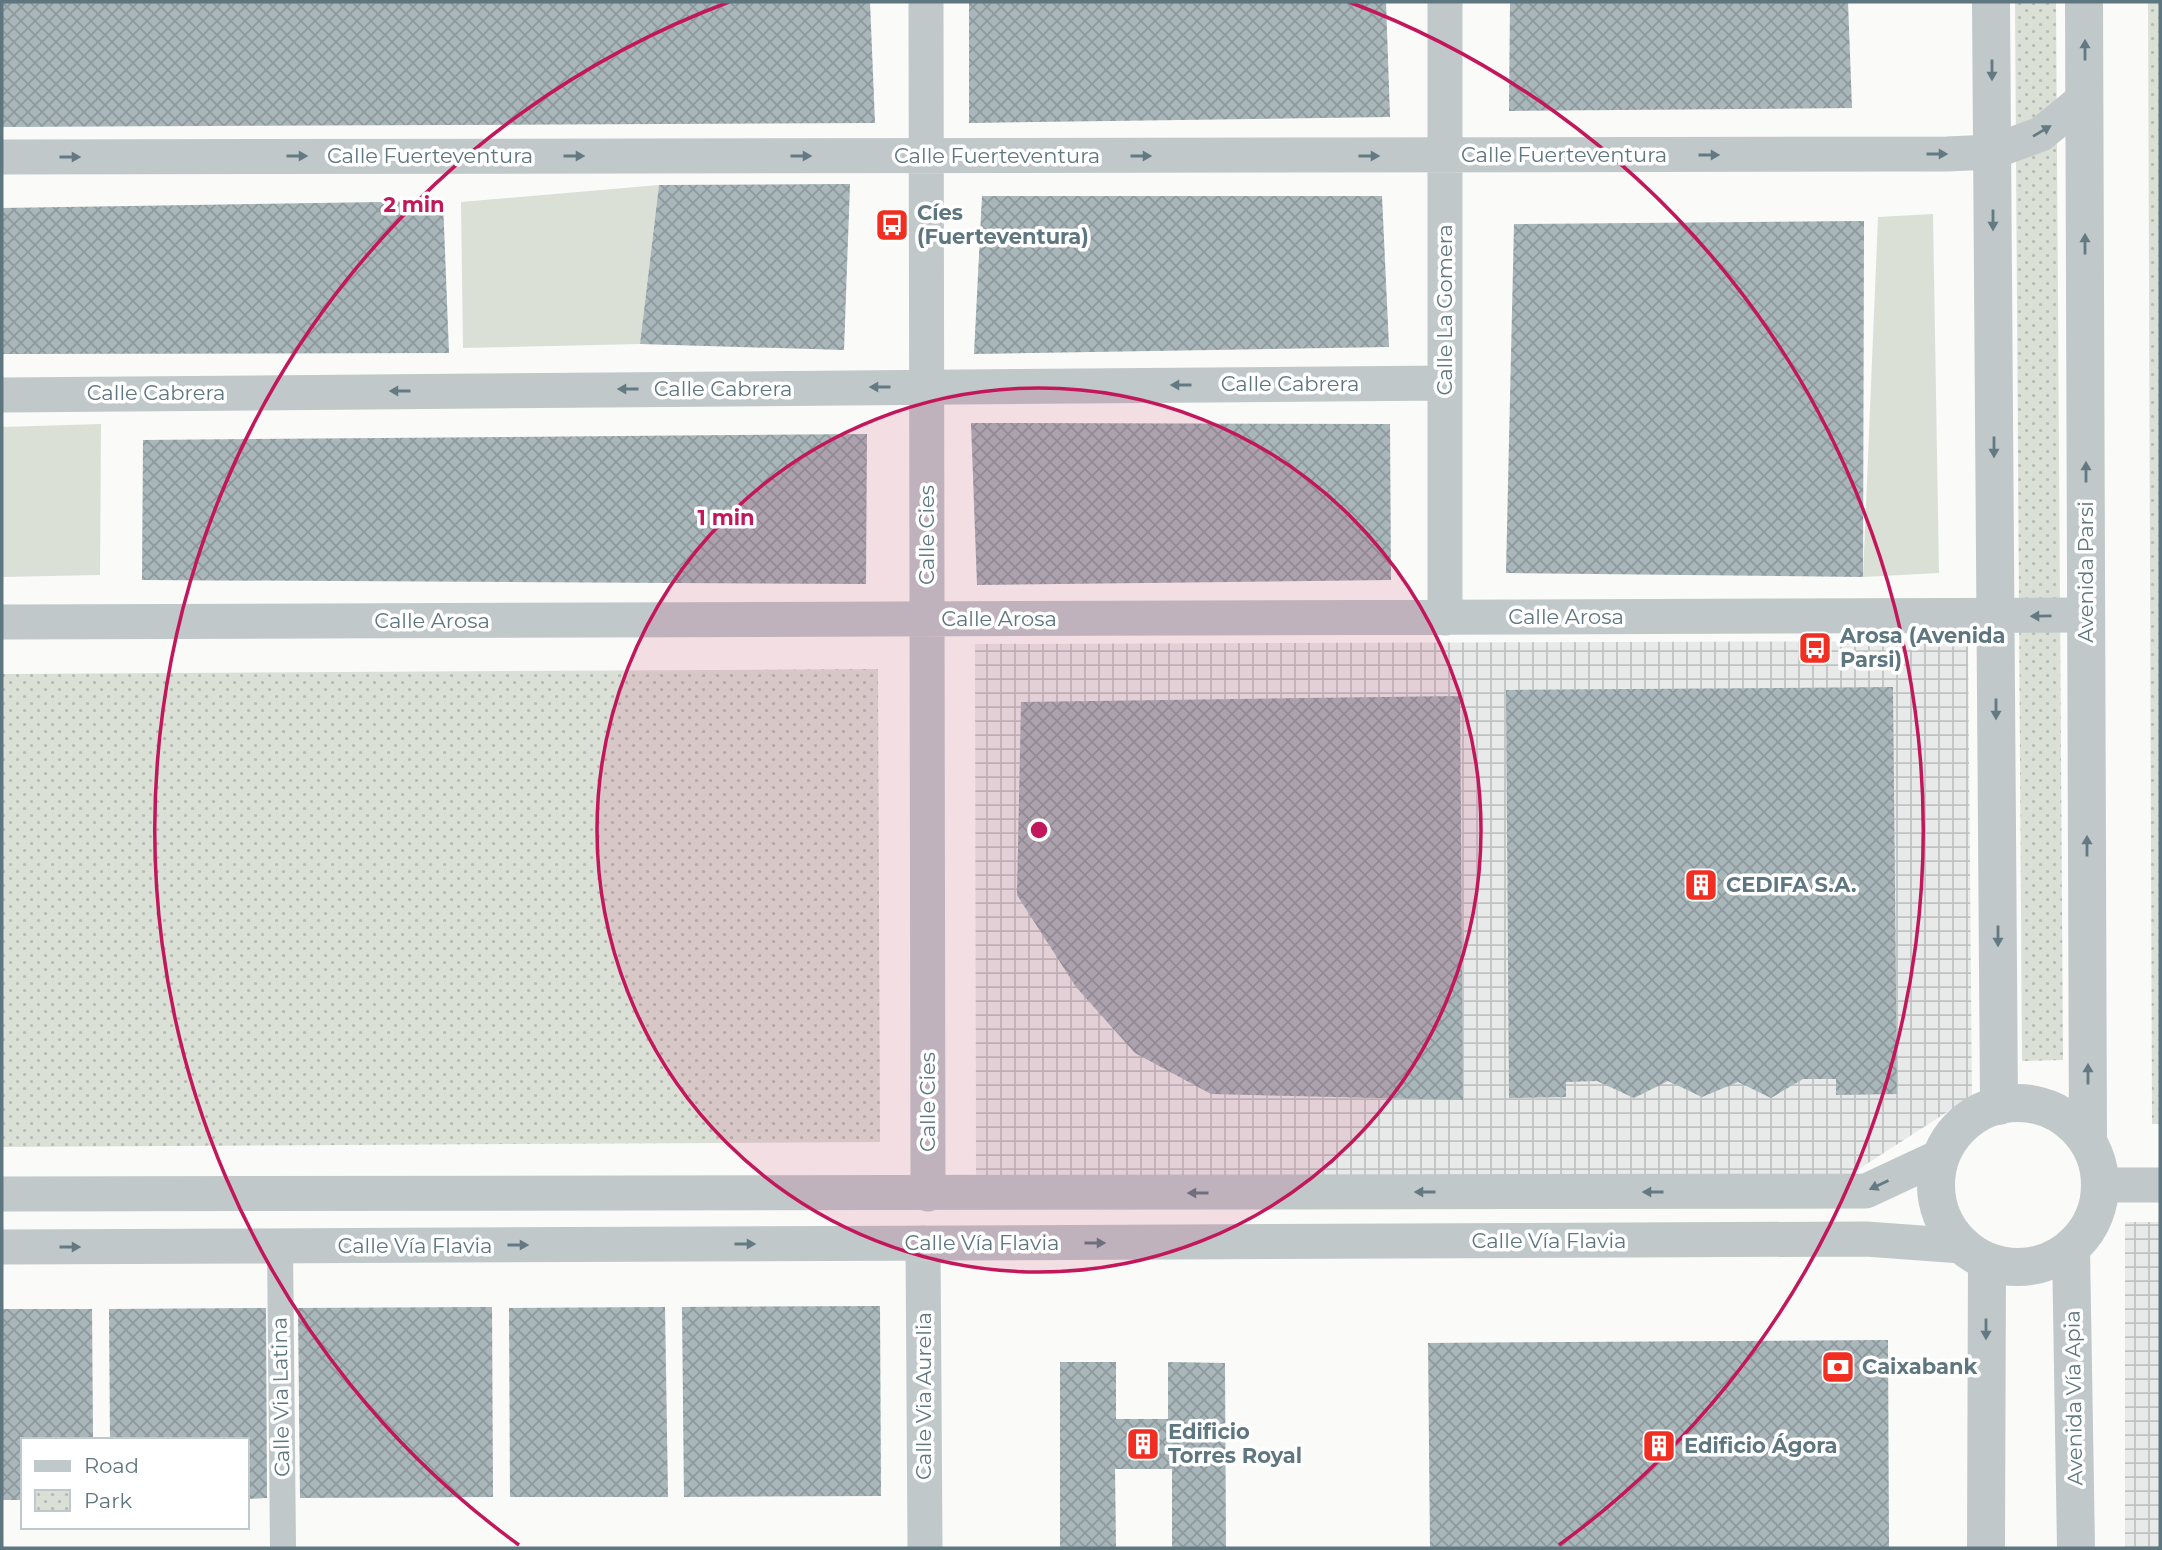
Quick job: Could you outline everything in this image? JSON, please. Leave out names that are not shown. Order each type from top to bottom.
[{"type":"street","name":"Calle Cies","points":[[926,2],[928,1194]]},
{"type":"street","name":"Calle La Gomera","points":[[1445,2],[1445,618]]},
{"type":"street","points":[[1991,2],[1999,1106]]},
{"type":"street","name":"Avenida Parsi","points":[[2084,2],[2088,1142]]},
{"type":"street","name":"Calle Fuerteventura","points":[[2,157],[1445,156],[1992,152],[2041,134],[2085,99]]},
{"type":"street","name":"Calle Cabrera","points":[[2,395],[1445,383]]},
{"type":"street","name":"Calle Arosa","points":[[2,622],[2086,615]]},
{"type":"street","points":[[2024,1103],[2049,1110],[2071,1123],[2088,1142],[2097,1163],[2100,1185],[2097,1209],[2087,1230],[2071,1248],[2052,1260],[2031,1266],[2008,1267],[1975,1253],[1947,1227],[1938,1204],[1936,1180],[1941,1156],[1954,1133],[1974,1116],[1999,1106],[2024,1103]]},
{"type":"street","points":[[2,1194],[1866,1191],[1941,1156]]},
{"type":"street","points":[[2100,1185],[2160,1185]]},
{"type":"street","name":"Calle Vía Flavia","points":[[2,1247],[1866,1239],[1975,1253]]},
{"type":"street","name":"Calle Via Aurelia","points":[[923,1243],[925,1548]]},
{"type":"street","name":"Calle Via Latina","points":[[280,1247],[283,1548]]},
{"type":"street","name":"Avenida Vía Apia","points":[[2071,1248],[2076,1548]]},
{"type":"street","points":[[1975,1253],[1986,1548]]},
{"type":"shaded area","points":[[1968,641],[1972,1096],[1848,1176],[976,1179],[975,644]]},
{"type":"shaded area","points":[[2125,1222],[2160,1222],[2160,1548],[2125,1548]]},
{"type":"green space","points":[[2015,2],[2056,2],[2063,1060],[2022,1061]]},
{"type":"green space","points":[[2148,2],[2160,2],[2160,1124],[2152,1124]]},
{"type":"green space","points":[[659,185],[640,344],[463,348],[461,202]]},
{"type":"green space","points":[[1933,214],[1939,573],[1863,577],[1878,217]]},
{"type":"green space","points":[[101,424],[100,575],[2,577],[2,427]]},
{"type":"green space","points":[[878,669],[880,1142],[2,1147],[2,674]]},
{"type":"building","points":[[2,2],[870,2],[875,123],[2,127]]},
{"type":"building","points":[[969,2],[1386,2],[1390,117],[969,123]]},
{"type":"building","points":[[1510,2],[1848,2],[1852,108],[1509,111]]},
{"type":"building","points":[[850,184],[844,350],[640,344],[659,185]]},
{"type":"building","points":[[982,196],[1382,196],[1389,347],[974,354]]},
{"type":"building","points":[[443,201],[449,353],[2,354],[2,208]]},
{"type":"building","points":[[1864,221],[1863,577],[1506,573],[1514,224]]},
{"type":"building","points":[[971,423],[1390,424],[1391,580],[977,585]]},
{"type":"building","points":[[867,434],[866,584],[142,580],[143,440]]},
{"type":"building","name":"CEDIFA S.A.","points":[[1893,687],[1897,1094],[1836,1095],[1836,1079],[1803,1079],[1771,1098],[1738,1082],[1702,1097],[1668,1081],[1634,1098],[1597,1081],[1566,1082],[1566,1097],[1509,1098],[1506,690]]},
{"type":"building","points":[[1460,696],[1463,1100],[1211,1094],[1135,1053],[1076,987],[1017,895],[1021,702]]},
{"type":"building","points":[[880,1306],[881,1496],[684,1497],[682,1307]]},
{"type":"building","points":[[492,1307],[493,1497],[300,1498],[298,1308]]},
{"type":"building","points":[[665,1307],[668,1497],[510,1497],[509,1308]]},
{"type":"building","points":[[266,1308],[267,1498],[248,1499],[248,1438],[110,1438],[109,1309]]},
{"type":"building","points":[[2,1309],[92,1309],[93,1438],[21,1438],[21,1500],[2,1500]]},
{"type":"building","name":"Edificio Ágora","points":[[1888,1340],[1889,1548],[1430,1548],[1428,1343]]},
{"type":"building","name":"Edificio Torres Royal","points":[[1060,1362],[1116,1362],[1116,1419],[1168,1419],[1168,1362],[1225,1363],[1226,1548],[1172,1548],[1172,1469],[1115,1469],[1116,1548],[1060,1548]]},
{"type":"place","name":"Cíes (Fuerteventura)","points":[[892,225]]},
{"type":"place","name":"Arosa (Avenida Parsi)","points":[[1815,648]]},
{"type":"place","name":"CEDIFA S.A.","points":[[1701,885]]},
{"type":"place","name":"Caixabank","points":[[1838,1367]]},
{"type":"place","name":"Edificio Torres Royal","points":[[1143,1444]]},
{"type":"place","name":"Edificio Ágora","points":[[1659,1446]]}]
